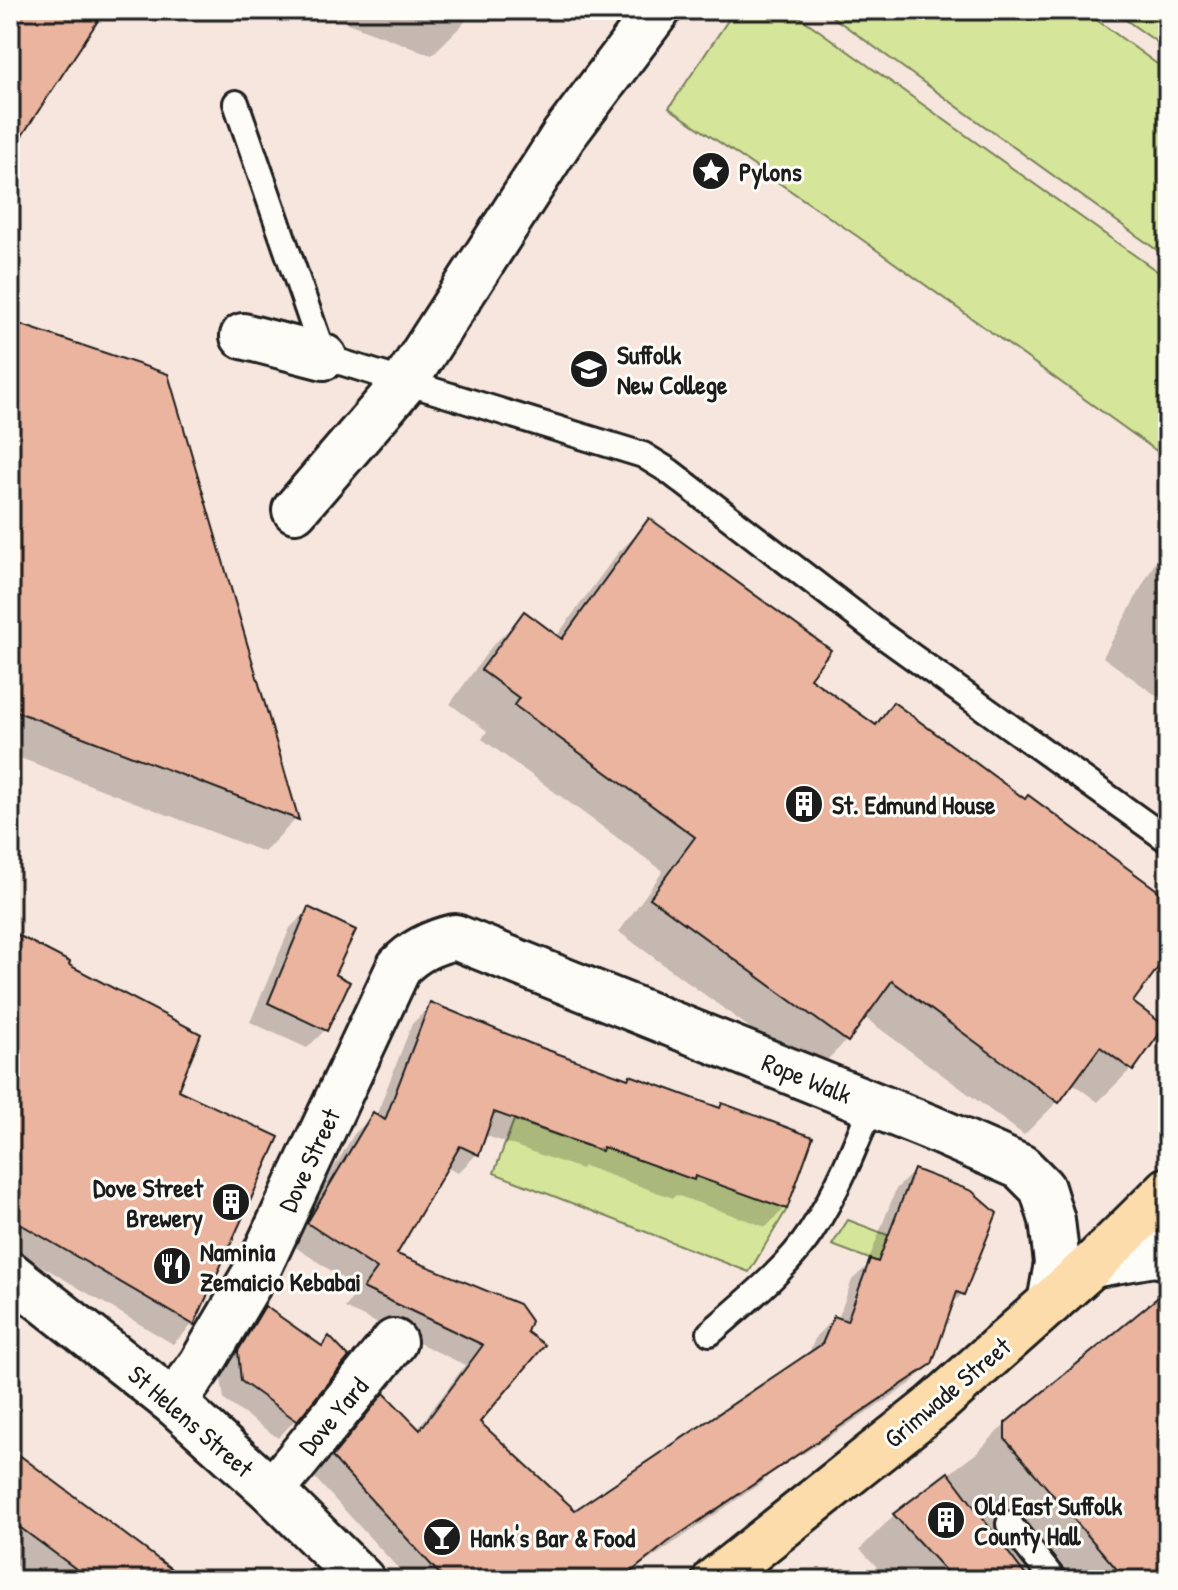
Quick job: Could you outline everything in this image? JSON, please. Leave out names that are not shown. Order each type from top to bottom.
[{"type":"main road","name":"Grimwade Street","points":[[715,1580],[935,1405],[1092,1265],[1168,1190]]},
{"type":"street","points":[[295,510],[405,382],[564,135],[658,10]]},
{"type":"street","points":[[243,336],[324,357]]},
{"type":"street","name":"Rope Walk","points":[[455,937],[929,1127],[1021,1167],[1042,1188],[1052,1220],[1057,1263],[1050,1303]]},
{"type":"street","name":"Dove Street","points":[[174,1403],[202,1363],[261,1263],[399,967],[410,954],[455,937]]},
{"type":"street","points":[[1092,1265],[1154,1254],[1168,1257]]},
{"type":"street","name":"St Helens Street","points":[[10,1274],[174,1403],[272,1491],[362,1580]]},
{"type":"street","name":"Dove Yard","points":[[272,1491],[394,1342]]},
{"type":"lane","points":[[236,103],[324,357],[643,455],[669,471],[878,632],[1168,840]]},
{"type":"lane","points":[[710,1333],[765,1284],[809,1235],[844,1176],[872,1104]]},
{"type":"lane","points":[[1009,1524],[1054,1580]]},
{"type":"green space","points":[[735,10],[790,10],[1168,279],[1168,459],[857,236],[669,108]]},
{"type":"green space","points":[[823,10],[1083,10],[1168,72],[1168,258]]},
{"type":"green space","points":[[1112,10],[1168,10],[1168,50]]},
{"type":"green space","points":[[514,1120],[601,1151],[603,1147],[694,1179],[695,1175],[787,1209],[749,1272],[494,1173]]},
{"type":"green space","points":[[848,1220],[906,1242],[896,1269],[832,1245]]},
{"type":"building","points":[[10,10],[105,10],[10,154]]},
{"type":"building","points":[[10,321],[168,374],[299,820],[10,709]]},
{"type":"building","name":"St. Edmund House","points":[[649,518],[831,650],[810,678],[876,725],[893,702],[1025,799],[1028,795],[1168,898],[1168,954],[1133,1002],[1165,1026],[1133,1071],[1100,1047],[1059,1103],[892,981],[848,1042],[650,898],[695,837],[514,705],[519,698],[481,670],[524,611],[562,639]]},
{"type":"building","points":[[308,907],[356,930],[335,974],[350,982],[327,1031],[268,1003]]},
{"type":"building","points":[[10,931],[201,1034],[178,1090],[279,1137],[194,1325],[10,1218]]},
{"type":"building","points":[[430,1002],[628,1079],[630,1075],[720,1108],[722,1103],[813,1137],[787,1209],[603,1147],[602,1151],[494,1112],[479,1155],[460,1146],[397,1254],[519,1304],[531,1321],[527,1332],[545,1345],[480,1422],[575,1510],[822,1344],[834,1316],[847,1321],[870,1259],[878,1262],[914,1169],[972,1191],[997,1213],[964,1295],[957,1292],[932,1364],[668,1542],[621,1580],[445,1580],[332,1457],[384,1393],[420,1430],[483,1345],[363,1288],[377,1269],[307,1223],[373,1112],[385,1120]]},
{"type":"building","points":[[1168,1289],[1168,1580],[1126,1580],[1005,1439],[1005,1423]]},
{"type":"building","points":[[265,1306],[322,1346],[329,1336],[349,1357],[297,1421],[241,1381],[238,1351]]},
{"type":"building","points":[[10,1448],[186,1580],[91,1580],[10,1520]]},
{"type":"building","name":"Old East Suffolk County Hall","points":[[948,1472],[1029,1580],[954,1580],[893,1514]]},
{"type":"place","name":"Pylons","points":[[711,171]]},
{"type":"place","name":"Suffolk New College","points":[[589,369]]},
{"type":"place","name":"St. Edmund House","points":[[804,804]]},
{"type":"place","name":"Dove Street Brewery","points":[[231,1202]]},
{"type":"place","name":"Naminia Zemaicio Kebabai","points":[[172,1266]]},
{"type":"place","name":"Old East Suffolk County Hall","points":[[946,1520]]},
{"type":"place","name":"Hank's Bar & Food","points":[[442,1537]]}]
